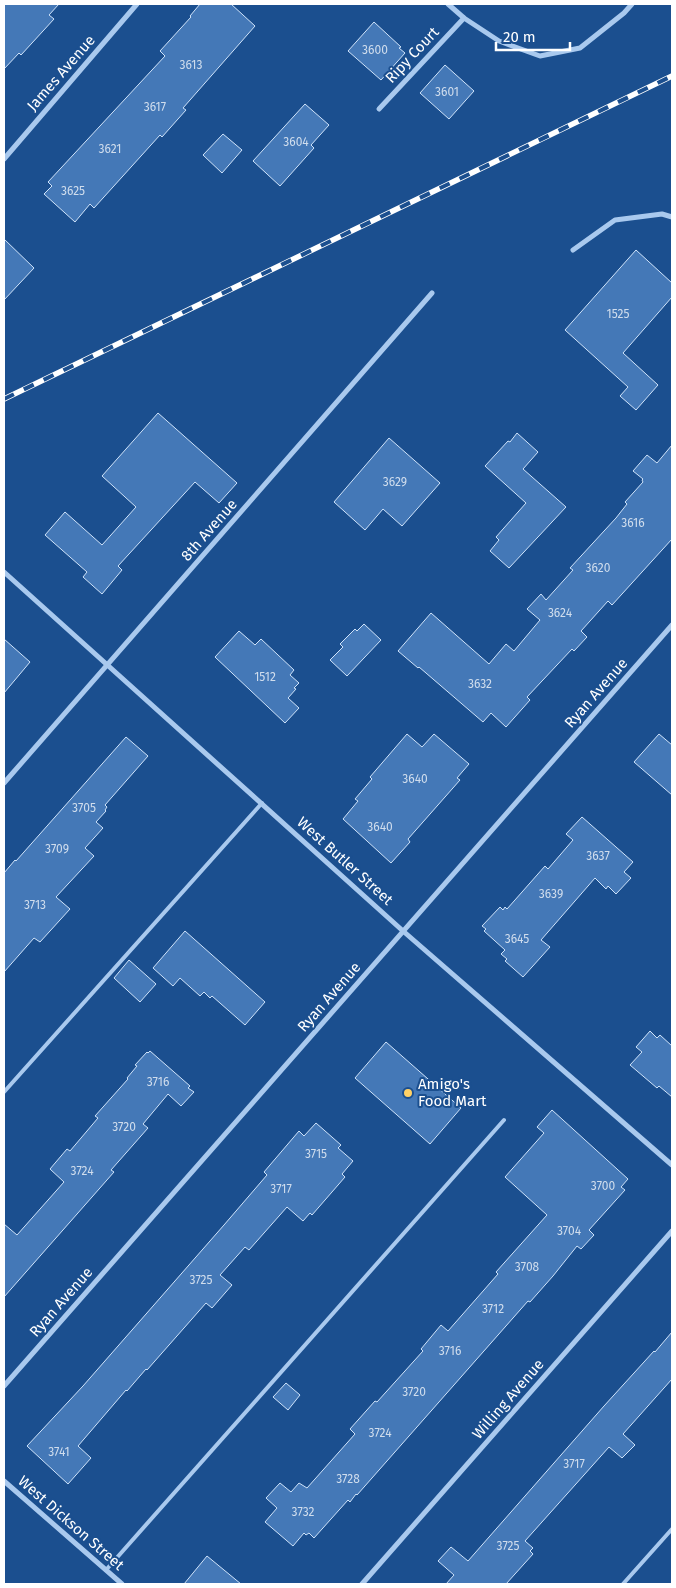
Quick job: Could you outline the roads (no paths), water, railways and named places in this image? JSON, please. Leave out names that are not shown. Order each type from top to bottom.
[{"type":"street","name":"James Avenue","points":[[4,159],[137,4]]},
{"type":"street","points":[[448,4],[464,18],[498,40],[540,56],[580,48],[624,13],[632,4]]},
{"type":"street","name":"Ripy Court","points":[[379,108],[464,18]]},
{"type":"street","points":[[573,250],[615,220],[662,214],[672,217]]},
{"type":"street","name":"8th Avenue","points":[[4,783],[432,292]]},
{"type":"street","name":"West Butler Street","points":[[4,572],[403,931],[672,1165]]},
{"type":"street","name":"Ryan Avenue","points":[[4,1386],[672,626]]},
{"type":"street","name":"Willing Avenue","points":[[362,1584],[672,1230]]},
{"type":"street","name":"West Dickson Street","points":[[4,1481],[122,1584]]},
{"type":"lane","points":[[4,1092],[262,803]]},
{"type":"lane","points":[[106,1570],[504,1120]]},
{"type":"lane","points":[[623,1584],[672,1529]]},
{"type":"railway","points":[[4,399],[672,76]]},
{"type":"place","name":"Amigo's Food Mart","points":[[408,1093]]}]
